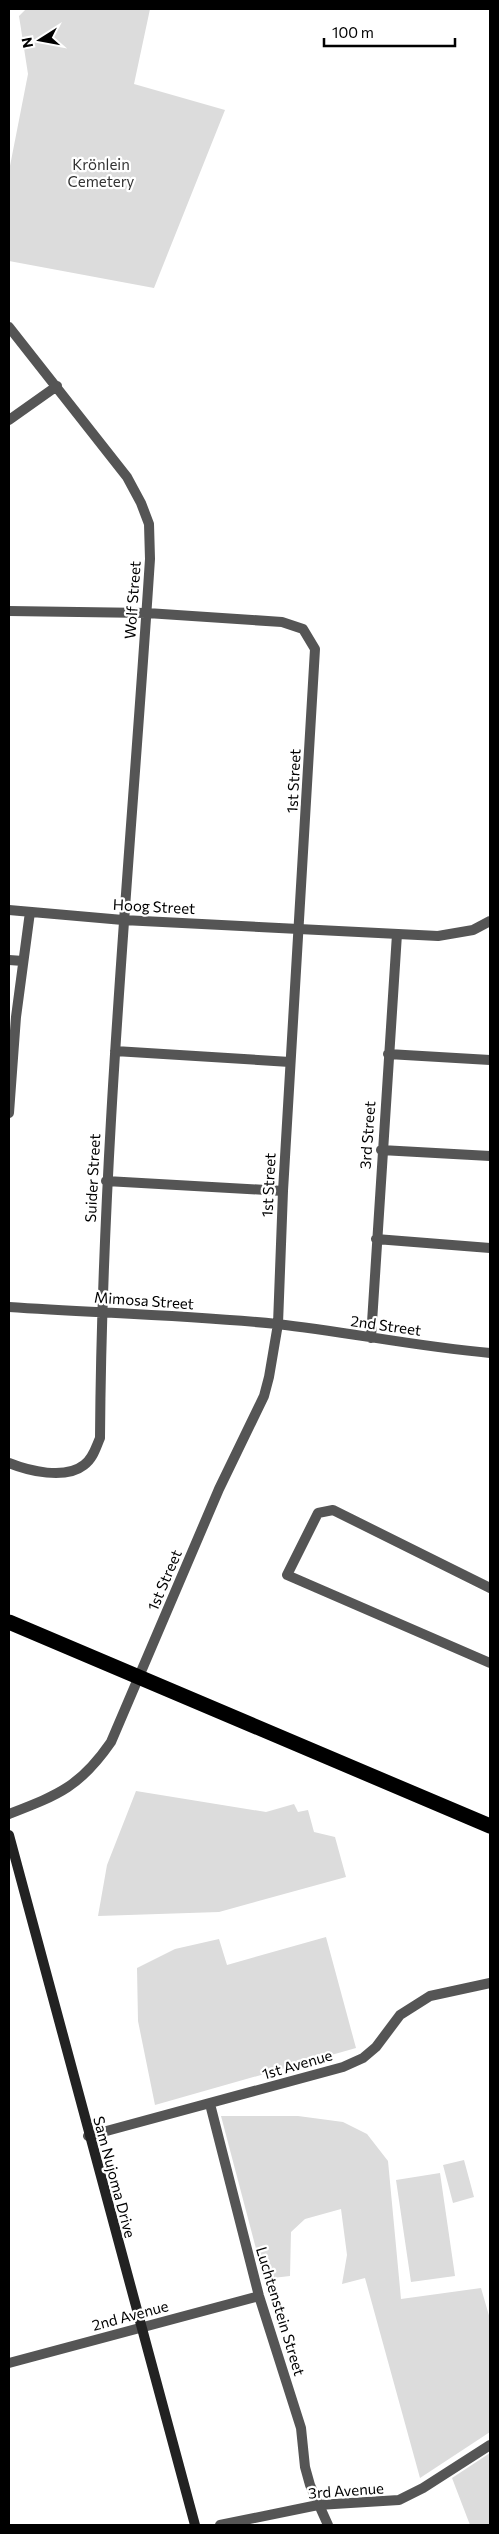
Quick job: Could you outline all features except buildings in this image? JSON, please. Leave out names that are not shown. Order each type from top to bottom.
[{"type":"highway","points":[[9,1622],[490,1826]]},
{"type":"main road","name":"Sam Nujoma Drive","points":[[9,1835],[88,2136],[195,2525]]},
{"type":"street","name":"Wolf Street","points":[[9,327],[127,477],[141,503],[149,524],[150,559],[147,613],[123,920]]},
{"type":"street","points":[[9,420],[57,386]]},
{"type":"street","name":"1st Street","points":[[9,611],[147,613],[282,622],[303,629],[314,649],[283,1191],[278,1324],[264,1396],[219,1489],[111,1742],[94,1767],[73,1785],[44,1801],[9,1814]]},
{"type":"street","name":"Hoog Street","points":[[9,910],[123,920],[438,936],[473,930],[490,921]]},
{"type":"street","points":[[9,1113],[12,1019],[30,912]]},
{"type":"street","name":"Suider Street","points":[[9,1463],[50,1473],[67,1472],[84,1466],[94,1453],[100,1438],[101,1311],[106,1181],[123,920]]},
{"type":"street","name":"3rd Street","points":[[371,1338],[381,1150],[397,934]]},
{"type":"street","points":[[9,960],[22,961]]},
{"type":"street","points":[[115,1051],[290,1062]]},
{"type":"street","points":[[388,1054],[490,1060]]},
{"type":"street","points":[[381,1150],[490,1156]]},
{"type":"street","points":[[106,1181],[283,1191]]},
{"type":"street","points":[[376,1239],[490,1248]]},
{"type":"street","name":"Mimosa Street","points":[[9,1307],[101,1311],[278,1324]]},
{"type":"street","name":"2nd Street","points":[[278,1324],[490,1353]]},
{"type":"street","points":[[490,1588],[332,1510],[318,1513],[287,1575],[490,1663]]},
{"type":"street","name":"1st Avenue","points":[[88,2136],[343,2067],[363,2058],[376,2047],[400,2014],[430,1996],[490,1983]]},
{"type":"street","name":"Luchtenstein Street","points":[[210,2104],[259,2296],[301,2428],[305,2466],[318,2505],[328,2525]]},
{"type":"street","name":"2nd Avenue","points":[[9,2363],[259,2296]]},
{"type":"street","name":"3rd Avenue","points":[[220,2525],[318,2505],[399,2500],[423,2488],[490,2445]]},
{"type":"green space","name":"Krönlein Cemetery","points":[[26,9],[150,9],[134,84],[225,110],[154,288],[9,261],[9,171],[28,74],[19,16]]},
{"type":"green space","points":[[136,1791],[266,1812],[294,1804],[298,1812],[308,1810],[314,1832],[335,1837],[346,1877],[219,1912],[98,1916],[107,1865]]},
{"type":"green space","points":[[326,1937],[356,2048],[155,2105],[138,2021],[137,1968],[175,1949],[219,1939],[227,1965]]},
{"type":"green space","points":[[221,2116],[298,2116],[343,2122],[367,2134],[388,2161],[401,2299],[481,2288],[490,2319],[490,2432],[420,2478],[365,2278],[342,2284],[347,2255],[341,2209],[305,2219],[291,2232],[290,2276],[264,2279]]},
{"type":"green space","points":[[464,2160],[474,2197],[453,2203],[443,2165]]},
{"type":"green space","points":[[440,2173],[455,2276],[411,2282],[396,2180]]},
{"type":"green space","points":[[490,2453],[490,2525],[470,2525],[452,2478]]}]
